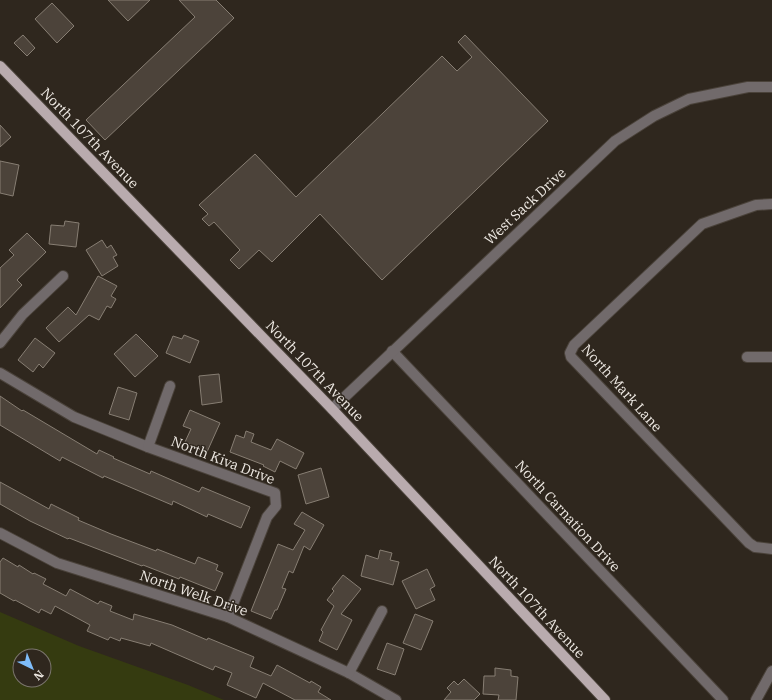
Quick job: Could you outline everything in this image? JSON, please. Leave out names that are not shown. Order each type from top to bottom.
[{"type":"main road","name":"North 107th Avenue","points":[[0,66],[332,408],[605,700]]},
{"type":"street","name":"West Sack Drive","points":[[332,408],[615,140],[654,116],[689,99],[748,87],[772,87]]},
{"type":"street","name":"North Mark Lane","points":[[772,204],[756,204],[702,224],[574,345],[570,353],[571,357],[749,543],[755,547],[772,549]]},
{"type":"street","points":[[0,343],[23,314],[63,276]]},
{"type":"street","name":"North Carnation Drive","points":[[392,351],[723,700]]},
{"type":"street","points":[[747,357],[772,357]]},
{"type":"street","name":"North Kiva Drive","points":[[0,373],[74,417],[275,493],[276,506],[267,518],[228,617]]},
{"type":"street","name":"North Kiva Drive","points":[[148,446],[170,386]]},
{"type":"street","name":"North Welk Drive","points":[[0,533],[57,563],[228,617],[349,673],[396,700]]},
{"type":"street","points":[[349,673],[382,611]]},
{"type":"street","points":[[756,700],[772,671]]},
{"type":"green space","points":[[0,612],[79,646],[188,685],[224,700],[0,700]]},
{"type":"building","points":[[108,0],[150,0],[128,21]]},
{"type":"building","points":[[179,0],[216,0],[234,18],[105,140],[86,120],[195,17]]},
{"type":"building","points":[[52,3],[74,26],[57,43],[35,19]]},
{"type":"building","points":[[23,35],[35,48],[27,56],[14,43]]},
{"type":"building","points":[[465,35],[548,121],[382,280],[320,214],[272,262],[259,250],[239,269],[230,260],[240,250],[214,222],[209,226],[202,219],[208,214],[199,205],[255,154],[296,197],[442,56],[457,71],[472,57],[458,42]]},
{"type":"building","points":[[0,125],[11,137],[0,147]]},
{"type":"building","points":[[0,161],[19,165],[13,196],[0,193]]},
{"type":"building","points":[[65,221],[79,223],[76,247],[49,244],[51,225],[64,226]]},
{"type":"building","points":[[27,233],[46,252],[17,280],[22,285],[0,308],[0,268],[14,255],[9,250]]},
{"type":"building","points":[[102,240],[107,248],[111,245],[117,255],[113,257],[118,266],[102,276],[86,250]]},
{"type":"building","points":[[98,276],[117,286],[111,296],[116,299],[111,308],[107,306],[99,320],[89,315],[59,342],[46,328],[68,307],[76,315]]},
{"type":"building","points":[[136,334],[158,356],[135,377],[114,354]]},
{"type":"building","points":[[184,335],[199,341],[190,363],[166,353],[173,336],[182,339]]},
{"type":"building","points":[[35,338],[55,353],[43,368],[39,364],[33,372],[18,360]]},
{"type":"building","points":[[219,374],[222,402],[202,405],[199,376]]},
{"type":"building","points":[[118,387],[137,393],[129,420],[109,414]]},
{"type":"building","points":[[0,396],[22,411],[23,410],[97,454],[99,450],[114,457],[113,458],[150,474],[151,471],[199,492],[202,487],[250,507],[241,528],[208,514],[207,517],[173,501],[172,505],[104,476],[103,478],[62,457],[60,461],[0,425]]},
{"type":"building","points":[[190,410],[220,423],[207,452],[185,442],[191,429],[183,426]]},
{"type":"building","points":[[246,431],[254,434],[251,442],[271,450],[277,439],[304,453],[296,469],[280,461],[275,472],[263,466],[264,465],[230,452],[236,435],[244,438]]},
{"type":"building","points":[[321,468],[329,497],[306,504],[298,475]]},
{"type":"building","points":[[0,482],[49,509],[51,504],[79,518],[78,520],[111,534],[156,551],[157,549],[195,564],[198,557],[218,565],[216,570],[223,573],[215,591],[180,577],[179,579],[69,538],[68,539],[30,521],[0,504]]},
{"type":"building","points":[[302,512],[324,525],[310,550],[304,546],[293,573],[289,571],[282,588],[286,589],[277,610],[275,610],[271,619],[251,611],[278,544],[293,550],[305,530],[294,524]]},
{"type":"building","points":[[380,550],[392,553],[390,560],[399,562],[393,585],[361,576],[366,555],[378,559]]},
{"type":"building","points":[[3,558],[18,567],[19,565],[33,574],[34,573],[46,579],[43,584],[66,596],[70,589],[98,604],[100,601],[112,606],[110,611],[133,620],[134,614],[172,625],[207,640],[208,638],[254,657],[250,667],[271,676],[277,665],[310,683],[311,681],[321,687],[318,692],[331,700],[295,700],[263,683],[256,698],[227,685],[232,673],[215,666],[213,670],[151,643],[150,646],[121,638],[120,641],[110,637],[108,640],[87,631],[90,625],[55,606],[51,614],[41,609],[39,613],[0,593],[0,562]]},
{"type":"building","points":[[427,569],[435,586],[430,589],[435,600],[416,609],[402,581]]},
{"type":"building","points":[[343,575],[361,589],[341,614],[352,620],[337,650],[319,641],[323,632],[321,630],[334,606],[327,600],[334,591],[332,589]]},
{"type":"building","points":[[415,614],[433,621],[421,650],[403,643]]},
{"type":"building","points":[[387,643],[404,649],[395,675],[377,669]]},
{"type":"building","points":[[495,668],[511,670],[511,676],[518,677],[516,700],[498,700],[499,695],[483,694],[484,676],[495,676]]},
{"type":"building","points":[[464,679],[480,694],[474,700],[444,700],[451,692],[447,688],[454,681],[458,685]]}]
